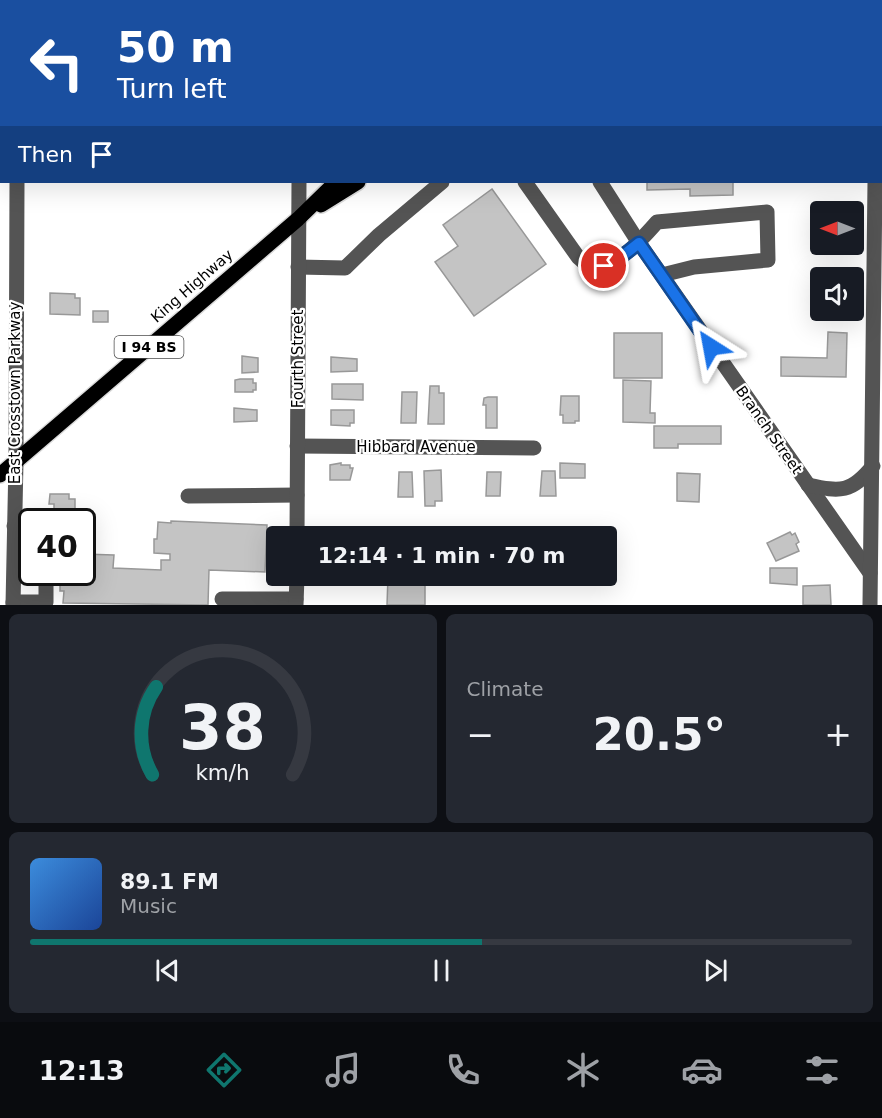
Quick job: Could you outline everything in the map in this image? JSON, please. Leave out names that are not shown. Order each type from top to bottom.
[{"type":"main road","name":"King Highway","points":[[0,475],[298,219],[335,183]]},
{"type":"main road","name":"King Highway","points":[[298,219],[356,183]]},
{"type":"street","name":"East Crosstown Parkway","points":[[13,603],[16,461],[8,402],[16,183]]},
{"type":"street","name":"Fourth Street","points":[[297,526],[299,183]]},
{"type":"street","points":[[298,267],[345,268],[379,235],[441,183]]},
{"type":"street","points":[[526,183],[578,257],[592,270],[616,261],[639,243],[657,222],[767,212],[768,260],[694,267],[662,275]]},
{"type":"street","name":"Branch Street","points":[[591,183],[622,223],[629,227]]},
{"type":"street","name":"Branch Street","points":[[601,183],[639,243],[870,573]]},
{"type":"street","points":[[870,605],[876,457],[875,183]]},
{"type":"street","name":"Hibbard Avenue","points":[[297,446],[534,448]]},
{"type":"street","points":[[808,485],[833,490],[849,488],[856,484],[876,457]]},
{"type":"street","points":[[188,496],[297,495]]},
{"type":"street","points":[[13,603],[46,602],[46,586]]},
{"type":"street","points":[[222,599],[296,602],[297,586]]},
{"type":"building","points":[[647,183],[733,183],[733,195],[690,196],[690,189],[647,190]]},
{"type":"building","points":[[492,189],[546,264],[474,316],[435,262],[458,246],[443,225]]},
{"type":"building","points":[[50,293],[75,294],[75,298],[80,298],[80,315],[50,314]]},
{"type":"building","points":[[93,311],[108,311],[108,322],[93,322]]},
{"type":"building","points":[[828,332],[847,333],[846,377],[781,376],[781,357],[827,358]]},
{"type":"building","points":[[614,333],[662,333],[662,378],[614,378]]},
{"type":"building","points":[[242,356],[258,358],[258,372],[242,373]]},
{"type":"building","points":[[331,357],[357,359],[357,371],[331,372]]},
{"type":"building","points":[[253,379],[253,383],[256,383],[256,390],[235,392],[235,380]]},
{"type":"building","points":[[623,380],[651,381],[650,413],[655,413],[655,423],[623,422]]},
{"type":"building","points":[[332,384],[363,384],[363,400],[332,399]]},
{"type":"building","points":[[430,386],[439,386],[439,393],[444,393],[444,424],[428,424]]},
{"type":"building","points":[[402,392],[417,392],[416,423],[401,423]]},
{"type":"building","points":[[561,396],[579,396],[579,421],[563,423],[563,415],[560,415]]},
{"type":"building","points":[[497,397],[497,428],[486,428],[486,405],[483,405],[484,398]]},
{"type":"building","points":[[234,408],[257,410],[257,421],[234,422]]},
{"type":"building","points":[[331,410],[354,410],[354,423],[350,423],[350,426],[331,425]]},
{"type":"building","points":[[654,426],[721,426],[721,444],[678,444],[678,448],[654,448]]},
{"type":"building","points":[[341,463],[341,465],[350,465],[350,468],[353,468],[350,480],[330,480],[330,465]]},
{"type":"building","points":[[560,463],[585,464],[585,478],[560,478]]},
{"type":"building","points":[[441,470],[442,501],[435,501],[435,506],[425,506],[424,471]]},
{"type":"building","points":[[542,471],[555,471],[556,496],[540,496]]},
{"type":"building","points":[[399,472],[412,472],[413,497],[398,497]]},
{"type":"building","points":[[487,472],[501,472],[500,496],[486,496]]},
{"type":"building","points":[[677,473],[700,474],[699,502],[677,501]]},
{"type":"building","points":[[50,494],[69,494],[69,499],[75,499],[75,508],[54,508],[54,504],[49,504]]},
{"type":"building","points":[[171,521],[267,525],[265,572],[209,570],[208,605],[63,603],[64,591],[60,591],[60,586],[96,586],[96,554],[114,555],[113,568],[161,570],[161,560],[170,560],[170,554],[154,553],[154,539],[157,539],[158,522],[171,523]]},
{"type":"building","points":[[790,532],[792,535],[795,533],[799,542],[796,544],[799,551],[776,561],[767,543]]},
{"type":"building","points":[[770,568],[797,568],[797,585],[770,583]]},
{"type":"building","points":[[830,585],[831,605],[803,605],[803,586]]},
{"type":"building","points":[[388,586],[425,586],[425,605],[387,605]]},
{"type":"route","points":[[604,266],[616,261],[639,243],[711,347]]}]
